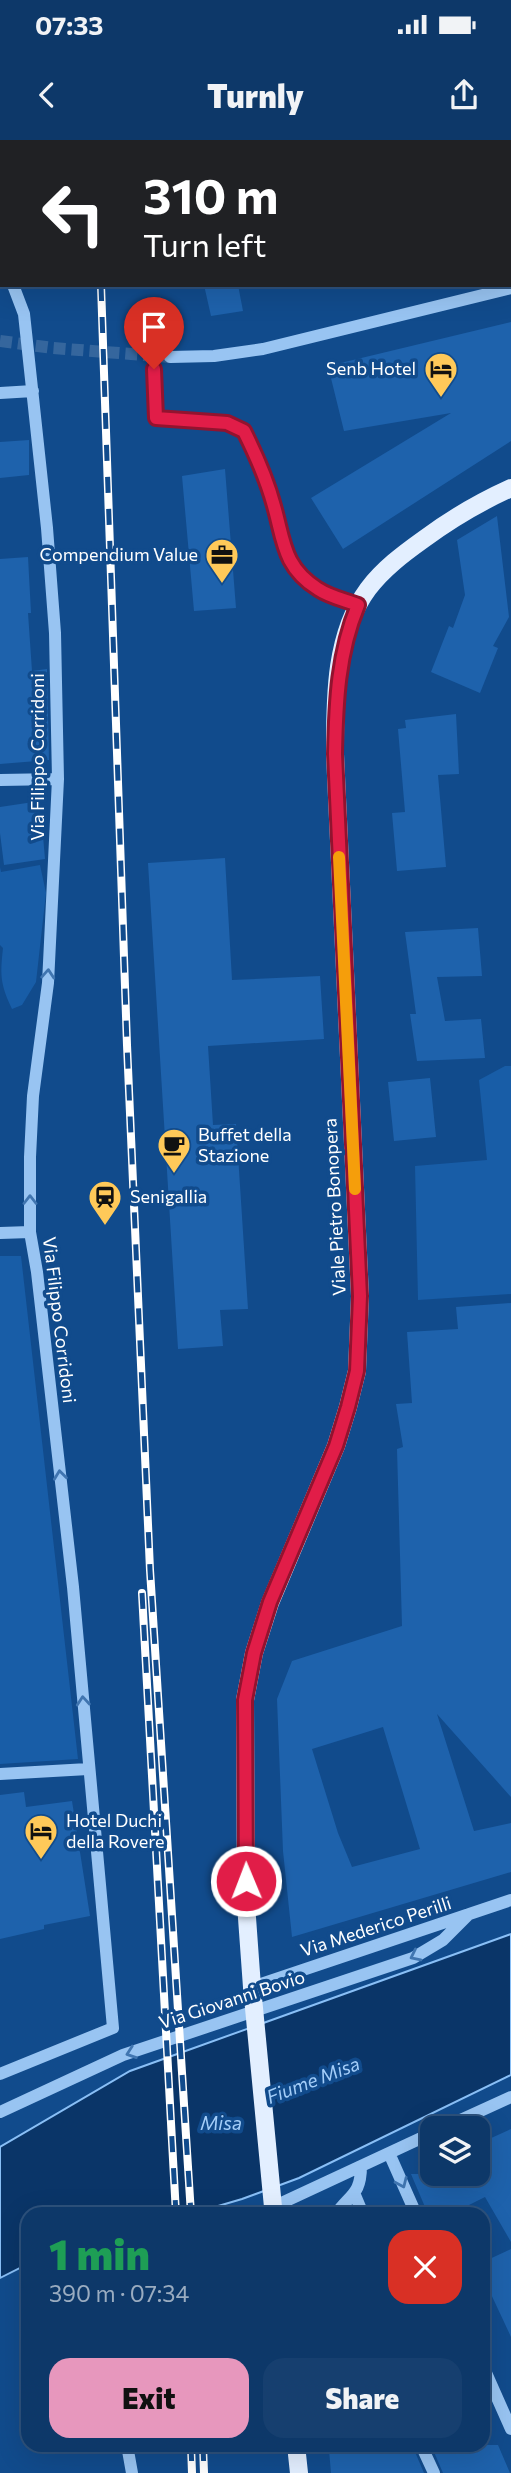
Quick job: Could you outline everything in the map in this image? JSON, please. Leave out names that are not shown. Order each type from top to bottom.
[{"type":"main road","name":"Viale Pietro Bonopera","points":[[273,2207],[251,1987],[246,1904],[245,1700],[254,1653],[270,1602],[336,1446],[357,1371],[360,1296],[335,754],[342,653],[358,605],[376,580],[399,557],[464,512],[511,488]]},
{"type":"main road","points":[[297,2452],[299,2473]]},
{"type":"street","name":"Via Filippo Corridoni","points":[[0,2074],[113,2028],[73,1587],[37,1272],[30,1232],[33,1096],[48,983],[58,779],[55,633],[24,314],[14,287]]},
{"type":"street","points":[[170,357],[214,356],[263,349],[511,288]]},
{"type":"street","points":[[154,325],[156,418],[227,423],[244,431],[262,471],[275,508],[283,546],[292,564],[321,591],[358,605]]},
{"type":"street","points":[[0,393],[33,391]]},
{"type":"street","points":[[0,780],[58,779]]},
{"type":"street","points":[[0,1233],[30,1232]]},
{"type":"street","points":[[0,1774],[88,1769]]},
{"type":"street","name":"Via Mederico Perilli","points":[[251,1987],[511,1900]]},
{"type":"street","name":"Via Giovanni Bovio","points":[[0,2112],[122,2055],[412,1958],[443,1940],[469,1914]]},
{"type":"street","points":[[469,2116],[511,2097]]},
{"type":"street","points":[[281,2207],[420,2139]]},
{"type":"street","points":[[389,2153],[413,2207]]},
{"type":"street","points":[[343,2207],[355,2195],[361,2183],[361,2166]]},
{"type":"street","points":[[355,2195],[360,2207]]},
{"type":"street","points":[[490,2382],[511,2429]]},
{"type":"street","points":[[128,2452],[132,2473]]},
{"type":"street","points":[[424,2452],[434,2473]]},
{"type":"shaded area","points":[[40,865],[46,893],[36,982],[22,1005],[12,1009],[2,979],[0,867],[1,872]]},
{"type":"shaded area","points":[[505,1066],[511,1066],[511,1294],[418,1300],[415,1166],[487,1160],[479,1080]]},
{"type":"shaded area","points":[[0,1256],[21,1256],[78,1759],[0,1764]]},
{"type":"water","name":"Misa","points":[[511,1934],[511,2075],[427,2116],[420,2116],[420,2119],[299,2178],[215,2207],[21,2207],[21,2268],[0,2278],[0,2147],[130,2071]]},
{"type":"building","points":[[204,287],[238,287],[243,311],[211,316]]},
{"type":"building","points":[[511,322],[511,441],[343,549],[311,498],[451,413],[344,431],[328,366]]},
{"type":"building","points":[[29,440],[29,475],[0,478],[0,442]]},
{"type":"building","points":[[225,469],[236,608],[194,611],[182,476]]},
{"type":"building","points":[[497,516],[509,617],[493,646],[498,648],[480,693],[431,672],[449,626],[453,628],[465,595],[457,540]]},
{"type":"building","points":[[28,557],[32,671],[47,669],[49,760],[0,764],[0,559]]},
{"type":"building","points":[[456,714],[459,774],[438,775],[446,867],[397,871],[392,813],[405,812],[398,729],[406,728],[405,720]]},
{"type":"building","points":[[40,801],[45,859],[4,865],[0,807]]},
{"type":"building","name":"Senigallia","points":[[225,858],[232,980],[320,976],[324,1039],[208,1046],[213,1125],[236,1124],[248,1309],[220,1310],[223,1346],[178,1349],[148,863]]},
{"type":"building","points":[[478,928],[482,976],[437,977],[445,1021],[481,1019],[485,1058],[417,1061],[410,1014],[416,1014],[405,932]]},
{"type":"building","points":[[430,1078],[436,1137],[394,1141],[388,1082]]},
{"type":"building","points":[[511,1303],[511,1797],[437,1714],[474,1831],[511,1823],[511,1872],[292,1937],[283,1851],[277,1699],[292,1661],[402,1626],[397,1449],[403,1447],[396,1404],[412,1403],[407,1332],[458,1329],[456,1307]],"holes":[[[383,1727],[420,1849],[352,1867],[338,1833],[312,1749]]]},
{"type":"building","name":"Hotel Duchi della Rovere","points":[[24,1792],[26,1807],[72,1801],[90,1916],[44,1925],[44,1929],[0,1939],[0,1795]]},
{"type":"building","points":[[511,2129],[511,2242],[485,2197],[465,2207],[425,2207],[411,2174],[420,2174],[420,2186],[490,2186],[490,2139]]},
{"type":"building","points":[[511,2249],[511,2337],[490,2292],[490,2259]]},
{"type":"building","points":[[490,2445],[498,2445],[510,2473],[443,2473],[434,2452],[490,2452]]},
{"type":"building","points":[[329,2452],[415,2452],[424,2473],[331,2473]]},
{"type":"tunnel","points":[[0,341],[170,357]]},
{"type":"railway","points":[[101,287],[127,1045],[150,1570],[191,2207]]},
{"type":"railway","points":[[142,1593],[176,2207]]},
{"type":"railway","points":[[191,2452],[192,2473]]},
{"type":"railway","points":[[203,2452],[204,2473]]},
{"type":"slow traffic","points":[[339,857],[355,1189]]},
{"type":"place","name":"Senb Hotel","points":[[441,399]]},
{"type":"place","name":"Compendium Value","points":[[222,585]]},
{"type":"place","name":"Buffet della Stazione","points":[[174,1175]]},
{"type":"place","name":"Senigallia","points":[[105,1227]]},
{"type":"place","name":"Hotel Duchi della Rovere","points":[[41,1861]]},
{"type":"route","points":[[154,369],[156,418],[227,423],[244,431],[262,471],[275,508],[283,546],[292,564],[321,591],[358,605],[350,625],[338,674],[335,754],[360,1296],[357,1371],[336,1446],[270,1602],[254,1653],[245,1700],[246,1881]]},
{"type":"water label","name":"Fiume Misa","points":[[313,2080]]}]
